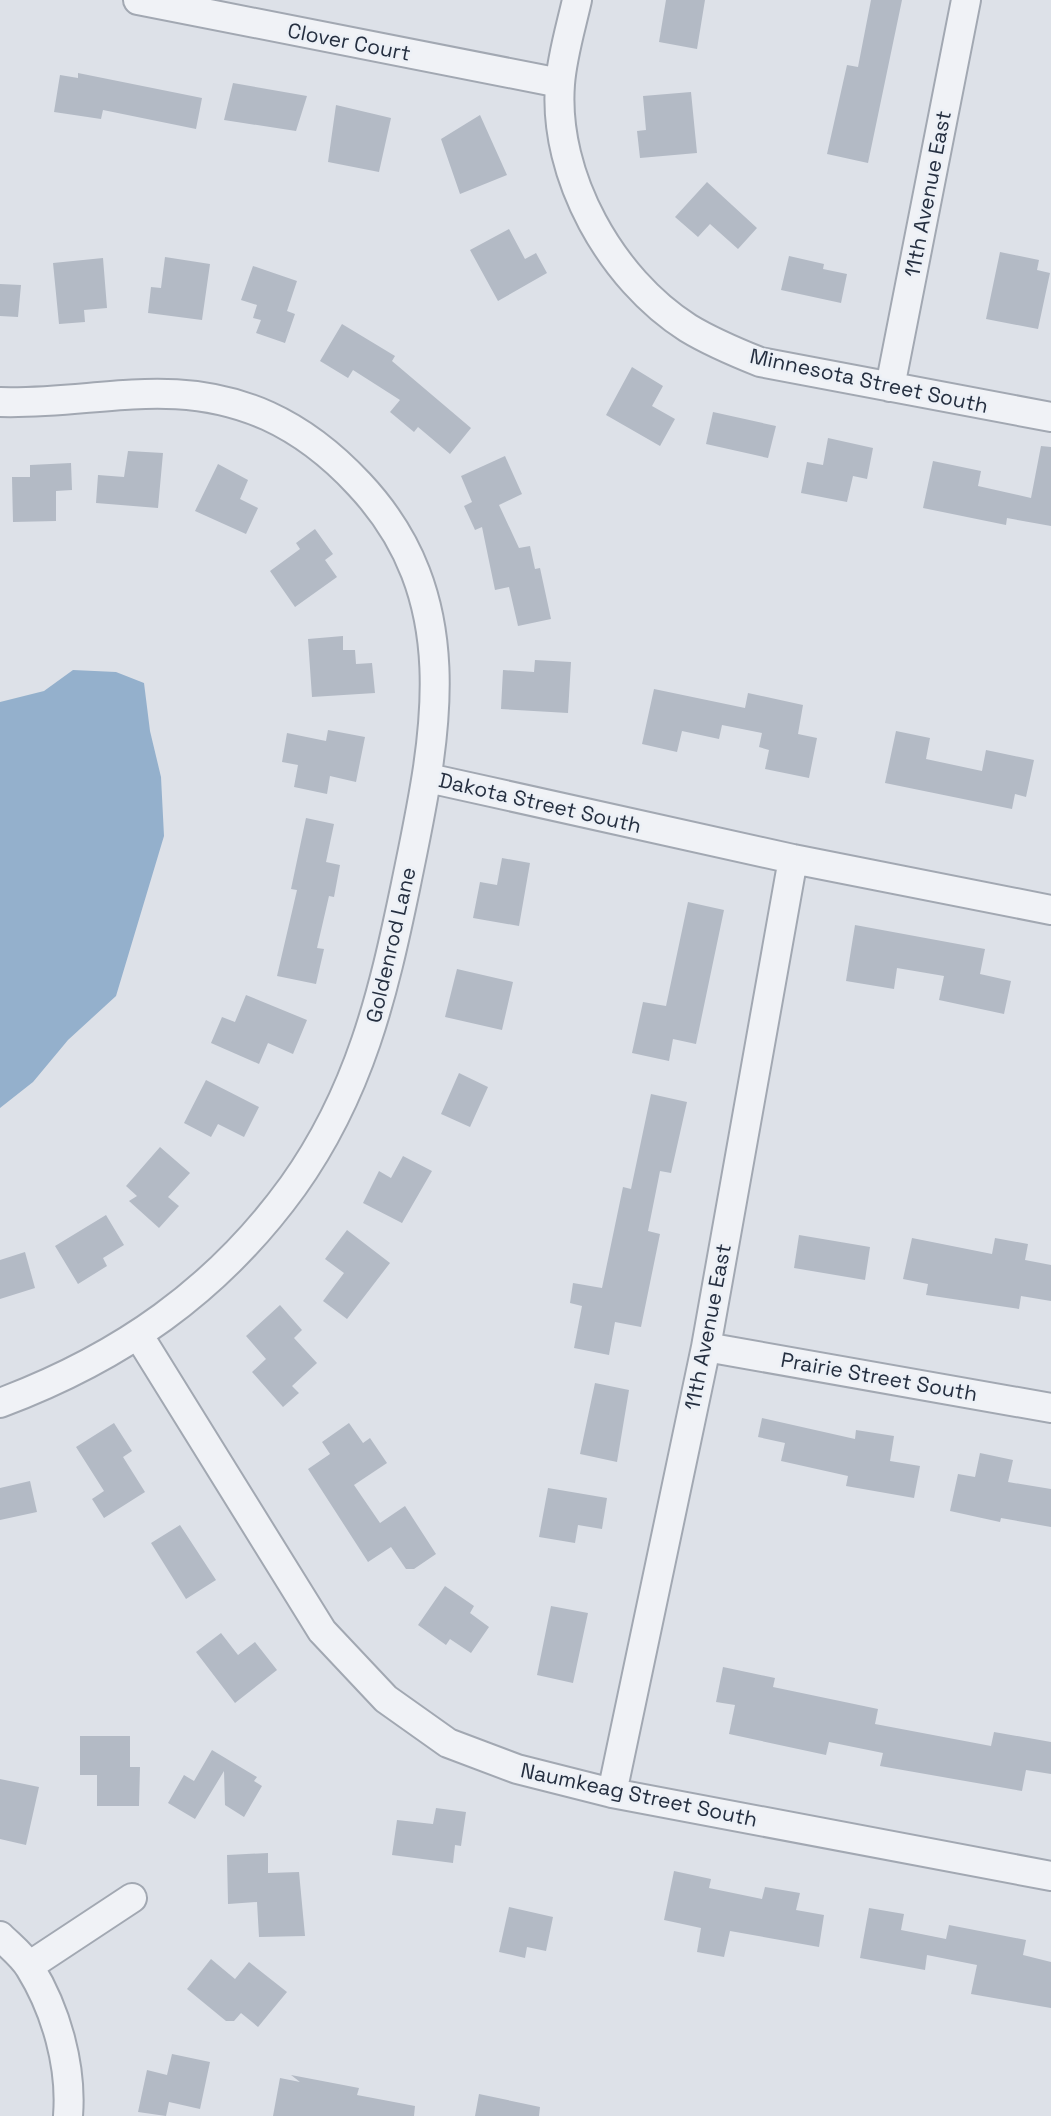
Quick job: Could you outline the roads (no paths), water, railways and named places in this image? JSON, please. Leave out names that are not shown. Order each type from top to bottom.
[{"type":"street","name":"Clover Court","points":[[138,0],[560,83]]},
{"type":"street","name":"Minnesota Street South","points":[[577,0],[560,83],[562,125],[569,162],[580,195],[597,229],[622,265],[655,301],[686,327],[720,346],[760,362],[1051,417]]},
{"type":"street","name":"11th Avenue East","points":[[890,387],[966,0]]},
{"type":"street","name":"Dakota Street South","points":[[0,402],[119,393],[200,396],[234,403],[270,417],[302,435],[340,463],[389,520],[411,562],[427,607],[435,648],[437,707],[428,778],[793,859],[1051,910]]},
{"type":"street","name":"Goldenrod Lane","points":[[0,1403],[43,1387],[139,1336],[215,1275],[261,1226],[293,1185],[324,1136],[350,1086],[384,988],[428,778]]},
{"type":"street","name":"11th Avenue East","points":[[612,1793],[706,1347],[793,859]]},
{"type":"street","name":"Naumkeag Street South","points":[[139,1336],[322,1631],[386,1699],[448,1743],[517,1769],[612,1793],[1051,1876]]},
{"type":"street","name":"Prairie Street South","points":[[706,1347],[1051,1408]]},
{"type":"street","points":[[29,1966],[132,1898]]},
{"type":"street","points":[[0,1936],[29,1966],[52,2011],[65,2060],[68,2116]]},
{"type":"water","points":[[73,670],[116,672],[144,683],[150,731],[161,777],[164,836],[116,996],[68,1040],[33,1082],[0,1108],[0,702],[44,691]]}]
